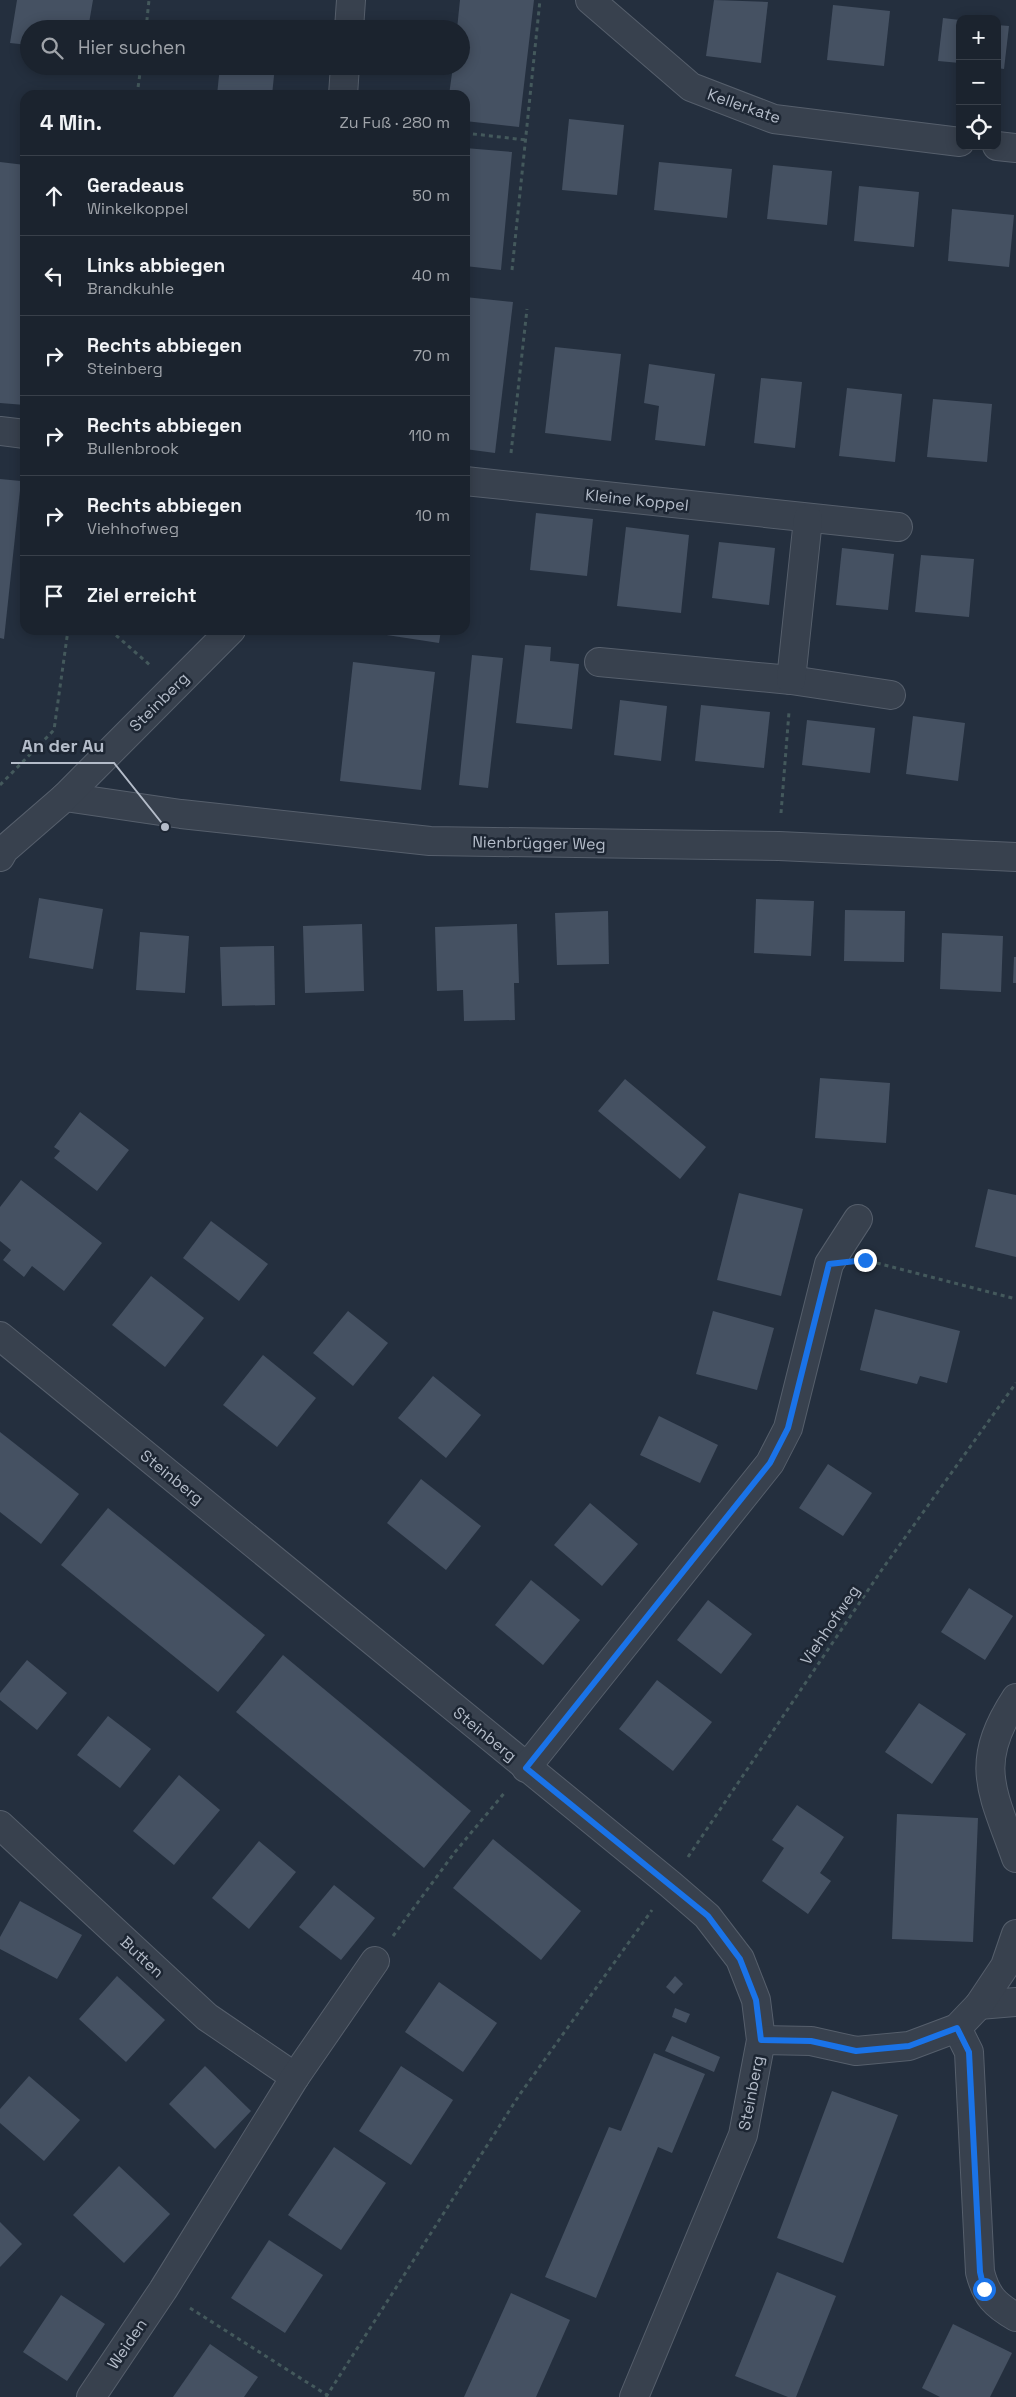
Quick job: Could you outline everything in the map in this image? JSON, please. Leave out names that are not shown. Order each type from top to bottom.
[{"type":"street","points":[[350,20],[351,0]]},
{"type":"street","name":"Kellerkate","points":[[590,0],[690,88],[774,119],[956,142]]},
{"type":"street","points":[[344,90],[345,75]]},
{"type":"street","points":[[1001,146],[1016,148]]},
{"type":"street","points":[[0,431],[20,433]]},
{"type":"street","name":"Kleine Koppel","points":[[470,482],[898,528]]},
{"type":"street","points":[[791,680],[808,519]]},
{"type":"street","name":"Steinberg","points":[[0,857],[4,850],[65,797],[226,635]]},
{"type":"street","points":[[599,662],[791,680],[891,695]]},
{"type":"street","name":"Nienbrügger Weg","points":[[65,797],[181,814],[430,841],[779,846],[1016,857]]},
{"type":"street","points":[[526,1768],[770,1463],[788,1428],[829,1264],[858,1220]]},
{"type":"street","name":"Steinberg","points":[[0,1336],[670,1884],[708,1916],[740,1959],[756,2000],[761,2040],[743,2135],[634,2397]]},
{"type":"street","points":[[1016,1698],[998,1730],[991,1748],[989,1771],[996,1801],[1016,1858]]},
{"type":"street","name":"Butten","points":[[0,1825],[207,2017],[295,2077]]},
{"type":"street","points":[[761,2040],[811,2041],[856,2051],[909,2046],[957,2028],[979,2005],[1005,1966],[1016,1934]]},
{"type":"street","points":[[163,2290],[295,2077],[376,1961]]},
{"type":"street","points":[[979,2005],[1016,2002]]},
{"type":"street","points":[[957,2028],[969,2052],[980,2272],[984,2289],[999,2307],[1016,2317]]},
{"type":"street","name":"Weiden","points":[[91,2397],[163,2290]]},
{"type":"path","points":[[147,20],[150,0]]},
{"type":"path","points":[[512,270],[540,0]]},
{"type":"path","points":[[138,90],[140,75]]},
{"type":"path","points":[[470,134],[526,140]]},
{"type":"path","points":[[508,486],[527,309]]},
{"type":"path","points":[[0,785],[54,730],[67,635]]},
{"type":"path","points":[[116,635],[175,686]]},
{"type":"path","points":[[779,846],[791,680]]},
{"type":"path","points":[[829,1264],[865,1260],[1016,1299]]},
{"type":"path","name":"Viehhofweg","points":[[326,2396],[520,2094],[670,1884],[883,1568],[1016,1383]]},
{"type":"path","points":[[376,1961],[455,1852],[526,1768]]},
{"type":"path","points":[[163,2290],[326,2396]]},
{"type":"building","points":[[17,0],[93,0],[90,20],[20,20],[20,44],[10,43]]},
{"type":"building","points":[[460,0],[534,0],[519,127],[470,122],[470,90],[450,90],[452,75],[470,75],[470,20],[458,20]]},
{"type":"building","points":[[714,0],[768,2],[761,63],[706,56]]},
{"type":"building","points":[[833,5],[890,11],[884,66],[827,60]]},
{"type":"building","points":[[943,18],[956,20],[956,63],[938,61]]},
{"type":"building","points":[[1001,25],[1009,26],[1004,69],[1001,69]]},
{"type":"building","points":[[219,75],[274,75],[273,90],[218,90]]},
{"type":"building","points":[[569,119],[624,125],[617,195],[562,190]]},
{"type":"building","points":[[470,148],[512,152],[501,270],[470,267]]},
{"type":"building","points":[[0,162],[20,164],[20,405],[0,403]]},
{"type":"building","points":[[659,162],[732,169],[727,218],[654,210]]},
{"type":"building","points":[[773,165],[832,171],[827,225],[767,219]]},
{"type":"building","points":[[859,186],[919,192],[914,247],[854,241]]},
{"type":"building","points":[[952,209],[1014,215],[1009,267],[948,261]]},
{"type":"building","points":[[470,298],[513,302],[495,453],[470,450]]},
{"type":"building","points":[[555,347],[621,354],[611,441],[545,433]]},
{"type":"building","points":[[649,364],[715,374],[705,446],[655,440],[659,406],[644,403]]},
{"type":"building","points":[[761,378],[802,382],[795,448],[754,443]]},
{"type":"building","points":[[847,388],[902,394],[895,462],[839,456]]},
{"type":"building","points":[[933,399],[992,404],[987,462],[927,457]]},
{"type":"building","points":[[0,479],[20,481],[20,490],[4,639],[0,638]]},
{"type":"building","points":[[536,513],[593,519],[587,576],[530,570]]},
{"type":"building","points":[[626,527],[689,535],[681,613],[617,606]]},
{"type":"building","points":[[719,542],[775,548],[769,605],[712,598]]},
{"type":"building","points":[[842,548],[894,554],[888,610],[836,605]]},
{"type":"building","points":[[921,555],[974,559],[969,617],[915,612]]},
{"type":"building","points":[[387,635],[440,635],[439,643]]},
{"type":"building","points":[[525,645],[551,647],[550,661],[579,664],[572,729],[516,723]]},
{"type":"building","points":[[472,655],[503,658],[488,788],[459,785]]},
{"type":"building","points":[[353,662],[435,672],[421,790],[340,781]]},
{"type":"building","points":[[620,700],[667,706],[661,761],[614,755]]},
{"type":"building","points":[[701,705],[770,712],[764,768],[695,761]]},
{"type":"building","points":[[913,716],[965,723],[958,781],[906,774]]},
{"type":"building","points":[[807,720],[875,728],[870,773],[802,765]]},
{"type":"building","points":[[39,898],[103,909],[93,969],[29,958]]},
{"type":"building","points":[[756,899],[814,901],[811,956],[754,953]]},
{"type":"building","points":[[845,910],[905,911],[904,962],[844,961]]},
{"type":"building","points":[[608,911],[609,964],[557,965],[555,913]]},
{"type":"building","points":[[362,924],[364,991],[305,993],[303,926]]},
{"type":"building","points":[[517,924],[519,983],[514,983],[515,1020],[464,1021],[463,990],[437,991],[435,927]]},
{"type":"building","points":[[140,932],[189,936],[185,993],[136,990]]},
{"type":"building","points":[[942,933],[1003,936],[1001,992],[940,989]]},
{"type":"building","points":[[274,946],[275,1005],[222,1006],[220,947]]},
{"type":"building","points":[[1014,957],[1016,957],[1016,983],[1013,983]]},
{"type":"building","points":[[820,1078],[890,1083],[886,1143],[815,1138]]},
{"type":"building","points":[[625,1079],[706,1147],[680,1179],[598,1111]]},
{"type":"building","points":[[80,1112],[129,1150],[97,1191],[54,1158],[60,1151],[54,1147]]},
{"type":"building","points":[[21,1180],[102,1243],[64,1291],[32,1266],[24,1277],[3,1260],[11,1250],[0,1241],[0,1207]]},
{"type":"building","points":[[988,1189],[1016,1195],[1016,1257],[975,1247]]},
{"type":"building","points":[[739,1193],[803,1209],[781,1296],[717,1280]]},
{"type":"building","points":[[211,1221],[268,1264],[239,1301],[183,1258]]},
{"type":"building","points":[[151,1276],[204,1318],[165,1367],[112,1325]]},
{"type":"building","points":[[875,1309],[960,1331],[947,1383],[920,1376],[917,1384],[860,1370]]},
{"type":"building","points":[[348,1311],[388,1343],[353,1386],[313,1353]]},
{"type":"building","points":[[713,1311],[774,1328],[757,1390],[696,1374]]},
{"type":"building","points":[[263,1355],[316,1398],[277,1447],[223,1405]]},
{"type":"building","points":[[433,1376],[481,1415],[446,1458],[398,1418]]},
{"type":"building","points":[[659,1416],[718,1445],[700,1483],[640,1455]]},
{"type":"building","points":[[0,1432],[79,1494],[41,1544],[0,1512]]},
{"type":"building","points":[[828,1464],[872,1493],[843,1536],[799,1508]]},
{"type":"building","points":[[421,1479],[481,1526],[446,1570],[387,1523]]},
{"type":"building","points":[[590,1503],[638,1544],[602,1586],[554,1545]]},
{"type":"building","points":[[108,1508],[265,1635],[218,1692],[61,1565]]},
{"type":"building","points":[[531,1580],[580,1620],[543,1665],[495,1625]]},
{"type":"building","points":[[969,1588],[1013,1616],[985,1660],[941,1632]]},
{"type":"building","points":[[708,1600],[752,1634],[721,1674],[677,1640]]},
{"type":"building","points":[[283,1655],[471,1811],[424,1868],[236,1712]]},
{"type":"building","points":[[27,1660],[67,1693],[37,1730],[0,1700],[0,1693]]},
{"type":"building","points":[[657,1680],[712,1722],[673,1771],[619,1729]]},
{"type":"building","points":[[919,1703],[966,1734],[932,1784],[885,1752]]},
{"type":"building","points":[[108,1716],[151,1749],[120,1788],[77,1755]]},
{"type":"building","points":[[179,1775],[220,1810],[174,1865],[133,1831]]},
{"type":"building","points":[[797,1805],[844,1837],[820,1873],[831,1881],[808,1914],[762,1881],[784,1848],[772,1840]]},
{"type":"building","points":[[897,1814],[978,1818],[973,1942],[892,1939]]},
{"type":"building","points":[[493,1839],[581,1911],[541,1960],[453,1888]]},
{"type":"building","points":[[259,1841],[296,1872],[249,1929],[212,1898]]},
{"type":"building","points":[[334,1885],[375,1918],[341,1960],[299,1927]]},
{"type":"building","points":[[20,1901],[82,1935],[57,1979],[0,1949],[0,1937]]},
{"type":"building","points":[[117,1976],[165,2020],[126,2062],[79,2019]]},
{"type":"building","points":[[675,1976],[683,1984],[674,1994],[666,1987]]},
{"type":"building","points":[[439,1982],[497,2023],[463,2072],[405,2032]]},
{"type":"building","points":[[675,2008],[690,2014],[686,2023],[672,2017]]},
{"type":"building","points":[[672,2036],[720,2057],[714,2072],[665,2051]]},
{"type":"building","points":[[654,2053],[705,2074],[672,2153],[658,2147],[596,2298],[545,2277],[609,2127],[621,2131]]},
{"type":"building","points":[[205,2066],[251,2111],[215,2149],[169,2104]]},
{"type":"building","points":[[401,2066],[453,2100],[411,2165],[359,2131]]},
{"type":"building","points":[[29,2076],[80,2120],[44,2161],[0,2123],[0,2109]]},
{"type":"building","points":[[832,2091],[898,2115],[843,2263],[777,2238]]},
{"type":"building","points":[[334,2147],[386,2183],[341,2250],[288,2215]]},
{"type":"building","points":[[119,2166],[170,2214],[124,2263],[73,2215]]},
{"type":"building","points":[[0,2222],[22,2244],[0,2267]]},
{"type":"building","points":[[269,2240],[323,2275],[285,2333],[231,2298]]},
{"type":"building","points":[[777,2272],[836,2296],[796,2397],[788,2397],[735,2376]]},
{"type":"building","points":[[511,2293],[570,2320],[536,2397],[464,2397]]},
{"type":"building","points":[[61,2295],[105,2324],[67,2381],[23,2352]]},
{"type":"building","points":[[953,2324],[1012,2353],[990,2397],[940,2397],[922,2388]]},
{"type":"building","points":[[210,2344],[258,2377],[244,2397],[173,2397]]},
{"type":"place","name":"An der Au","points":[[165,827]]},
{"type":"route","points":[[865,1260],[829,1264],[788,1428],[770,1463],[526,1768],[708,1916],[740,1959],[756,2000],[761,2040],[811,2041],[856,2051],[909,2046],[957,2028],[969,2052],[980,2272],[984,2289]]}]
